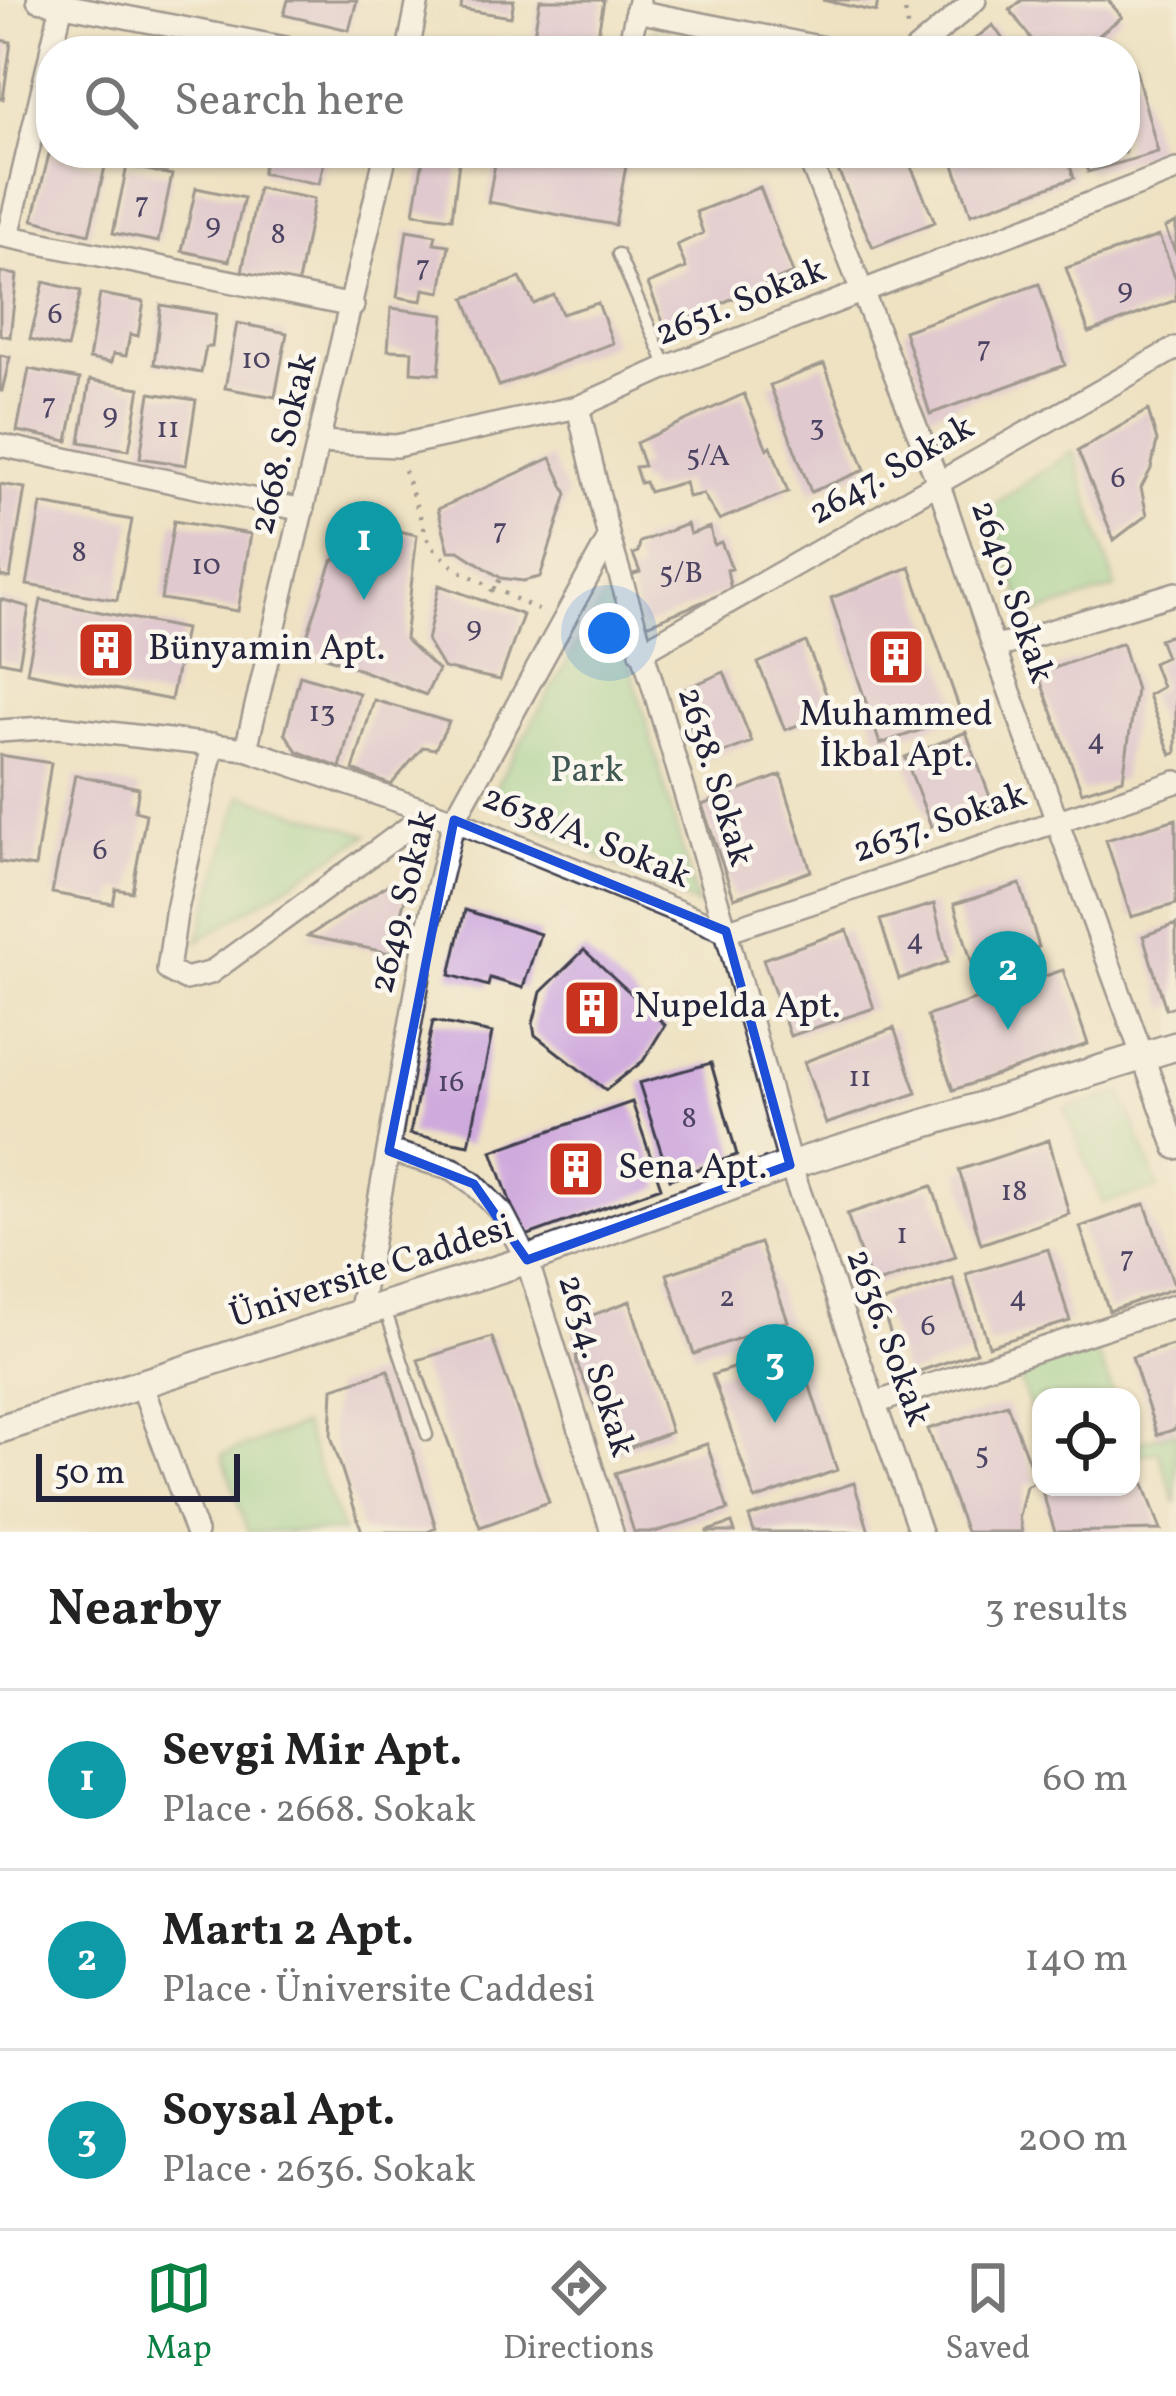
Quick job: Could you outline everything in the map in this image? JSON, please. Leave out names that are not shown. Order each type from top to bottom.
[{"type":"street","points":[[38,0],[228,36]]},
{"type":"street","points":[[411,36],[418,0]]},
{"type":"street","points":[[933,36],[975,0]]},
{"type":"street","points":[[55,36],[63,2]]},
{"type":"street","points":[[631,36],[638,5],[773,36]]},
{"type":"street","points":[[36,111],[4,236],[353,306]]},
{"type":"street","name":"2668. Sokak","points":[[246,749],[383,168]]},
{"type":"street","name":"2640. Sokak","points":[[813,168],[938,482],[1176,1148]]},
{"type":"street","name":"2651. Sokak","points":[[320,442],[396,446],[578,407],[667,367],[1176,170]]},
{"type":"street","name":"2647. Sokak","points":[[641,652],[1176,348]]},
{"type":"street","name":"2638. Sokak","points":[[578,407],[609,538],[790,1166]]},
{"type":"street","points":[[0,446],[303,510]]},
{"type":"street","name":"2649. Sokak","points":[[372,1311],[389,1151],[425,936],[454,820],[609,538]]},
{"type":"street","points":[[994,648],[1176,593]]},
{"type":"street","name":"2638/A. Sokak","points":[[0,731],[58,727],[246,749],[454,820],[726,931]]},
{"type":"street","points":[[213,744],[176,914],[169,970],[185,979],[210,973],[431,812]]},
{"type":"street","name":"2637. Sokak","points":[[726,931],[1176,782]]},
{"type":"street","name":"Üniversite Caddesi","points":[[0,1429],[527,1260],[790,1166],[1176,1046]]},
{"type":"street","name":"2634. Sokak","points":[[389,1151],[453,1169],[503,1214],[527,1260],[609,1531]]},
{"type":"street","name":"2636. Sokak","points":[[790,1166],[920,1532]]},
{"type":"street","points":[[875,1403],[1176,1305]]},
{"type":"street","points":[[142,1386],[196,1532]]},
{"type":"lane","points":[[618,254],[667,367]]},
{"type":"lane","points":[[372,1311],[427,1435]]},
{"type":"path","points":[[396,446],[430,545],[456,569],[563,622]]},
{"type":"path","points":[[484,602],[501,578]]},
{"type":"highlighted area","points":[[454,820],[726,931],[790,1165],[527,1260],[474,1184],[389,1151]]},
{"type":"green space","points":[[652,30],[683,36],[651,36]]},
{"type":"green space","points":[[1073,451],[1116,588],[1026,617],[990,507]]},
{"type":"green space","name":"Park","points":[[609,589],[698,906],[487,802]]},
{"type":"green space","points":[[241,795],[368,835],[198,941]]},
{"type":"green space","points":[[1122,1093],[1159,1189],[1102,1203],[1065,1109]]},
{"type":"green space","points":[[1093,1345],[1111,1388],[1032,1388],[1032,1412],[1017,1373]]},
{"type":"green space","points":[[303,1425],[343,1532],[248,1532],[222,1455]]},
{"type":"green space","points":[[1176,1432],[1176,1504],[1159,1452],[1140,1455],[1140,1441]]},
{"type":"building","points":[[288,0],[357,0],[349,30],[284,15]]},
{"type":"building","points":[[462,0],[514,0],[511,17],[461,9]]},
{"type":"building","points":[[540,0],[604,0],[598,36],[534,36]]},
{"type":"building","points":[[822,0],[878,0],[876,12]]},
{"type":"building","points":[[1022,0],[1108,0],[1122,17],[1097,36],[1029,36],[1010,10]]},
{"type":"building","points":[[993,25],[1001,36],[979,36]]},
{"type":"building","points":[[0,40],[11,42],[3,99],[0,99]]},
{"type":"building","points":[[1140,85],[1158,152],[1140,157]]},
{"type":"building","points":[[46,168],[105,168],[89,234],[33,220]]},
{"type":"building","points":[[127,168],[172,175],[158,242],[113,233]]},
{"type":"building","points":[[263,168],[323,168],[319,184],[262,173]]},
{"type":"building","points":[[422,168],[458,168],[452,218],[414,213]]},
{"type":"building","points":[[494,168],[626,168],[615,225],[488,202]]},
{"type":"building","points":[[837,168],[912,168],[935,222],[873,247]]},
{"type":"building","points":[[955,168],[1071,168],[1074,178],[971,214]]},
{"type":"building","points":[[760,187],[793,273],[665,327],[648,284],[686,268],[677,245],[703,233],[696,212]]},
{"type":"building","points":[[196,188],[244,198],[229,261],[182,251]]},
{"type":"building","points":[[258,188],[314,199],[298,283],[242,272]]},
{"type":"building","points":[[1176,223],[1176,254],[1165,228]]},
{"type":"building","points":[[407,230],[436,235],[434,243],[449,245],[441,292],[424,289],[422,301],[397,297]]},
{"type":"building","points":[[1159,236],[1176,279],[1176,300],[1089,333],[1066,268]]},
{"type":"building","points":[[0,272],[17,275],[10,337],[0,335]]},
{"type":"building","points":[[520,278],[534,304],[554,295],[562,314],[598,303],[613,343],[499,386],[465,298]]},
{"type":"building","points":[[44,282],[81,291],[67,348],[30,339]]},
{"type":"building","points":[[1039,284],[1065,365],[930,414],[904,331]]},
{"type":"building","points":[[100,294],[144,302],[138,336],[130,334],[126,356],[113,354],[111,363],[89,359]]},
{"type":"building","points":[[161,305],[216,314],[212,347],[206,347],[201,373],[154,364]]},
{"type":"building","points":[[391,308],[444,315],[439,374],[411,372],[412,351],[388,350]]},
{"type":"building","points":[[237,323],[287,333],[275,397],[225,388]]},
{"type":"building","points":[[0,355],[10,357],[2,391],[0,391]]},
{"type":"building","points":[[824,364],[865,470],[811,492],[770,385]]},
{"type":"building","points":[[29,369],[80,379],[68,441],[17,431]]},
{"type":"building","points":[[90,380],[140,388],[129,450],[80,442]]},
{"type":"building","points":[[150,393],[196,400],[186,465],[140,458]]},
{"type":"building","points":[[744,394],[788,492],[719,520],[703,494],[688,497],[685,482],[649,492],[645,482],[640,483],[635,467],[644,466],[636,443]]},
{"type":"building","points":[[1148,410],[1157,441],[1141,488],[1147,515],[1114,540],[1078,451]]},
{"type":"building","points":[[551,458],[567,494],[540,577],[501,578],[459,551],[449,551],[438,509]]},
{"type":"building","points":[[0,484],[25,488],[10,578],[0,576]]},
{"type":"building","points":[[41,504],[132,520],[117,600],[27,585]]},
{"type":"building","points":[[174,521],[251,534],[238,611],[161,599]]},
{"type":"building","points":[[687,524],[690,534],[710,527],[714,545],[721,542],[732,569],[727,570],[731,590],[642,627],[627,576],[640,572],[633,554],[640,542]]},
{"type":"building","points":[[385,528],[417,535],[405,639],[438,670],[426,695],[303,648],[332,561]]},
{"type":"building","name":"Muhammed İkbal Apt.","points":[[910,567],[962,716],[880,744],[831,598]]},
{"type":"building","points":[[439,585],[523,615],[500,680],[443,668],[427,641]]},
{"type":"building","points":[[0,599],[29,607],[19,665],[0,661]]},
{"type":"building","name":"Bünyamin Apt.","points":[[41,600],[185,629],[171,700],[27,672]]},
{"type":"building","points":[[1176,634],[1176,753],[1171,755],[1148,695],[1162,687],[1153,663],[1166,657],[1159,639]]},
{"type":"building","points":[[806,642],[833,712],[785,730],[758,663]]},
{"type":"building","points":[[1122,643],[1136,690],[1123,779],[1082,792],[1038,674]]},
{"type":"building","points":[[724,672],[752,742],[704,760],[676,693]]},
{"type":"building","points":[[300,675],[359,693],[340,768],[297,751],[285,733]]},
{"type":"building","points":[[374,700],[449,722],[435,749],[423,747],[391,785],[353,770]]},
{"type":"building","points":[[966,732],[993,805],[931,826],[905,757]]},
{"type":"building","points":[[0,755],[51,763],[35,867],[0,862]]},
{"type":"building","points":[[75,775],[139,788],[135,811],[146,814],[132,892],[116,889],[113,904],[52,893]]},
{"type":"building","points":[[781,775],[811,871],[734,898],[702,805]]},
{"type":"building","points":[[1176,819],[1176,904],[1131,917],[1106,840]]},
{"type":"building","points":[[389,884],[407,891],[390,953],[308,936]]},
{"type":"building","points":[[1020,884],[1039,947],[973,967],[954,904]]},
{"type":"building","points":[[934,904],[948,962],[899,979],[880,920]]},
{"type":"building","points":[[465,910],[540,934],[523,988],[490,978],[488,986],[450,975]]},
{"type":"building","points":[[1176,924],[1176,1006],[1166,1009],[1143,936]]},
{"type":"building","points":[[847,930],[874,1008],[790,1036],[763,959]]},
{"type":"building","name":"Nupelda Apt.","points":[[584,950],[665,1025],[643,1061],[606,1090],[535,1035],[533,1024],[541,992]]},
{"type":"building","points":[[1063,970],[1088,1044],[953,1090],[927,1016]]},
{"type":"building","points":[[433,1021],[492,1033],[469,1145],[410,1134]]},
{"type":"building","points":[[894,1028],[917,1093],[826,1124],[804,1062]]},
{"type":"building","points":[[711,1063],[737,1155],[670,1179],[639,1083]]},
{"type":"building","name":"Sena Apt.","points":[[632,1102],[661,1187],[523,1237],[492,1151]]},
{"type":"building","points":[[1049,1140],[1069,1214],[981,1244],[959,1170]]},
{"type":"building","points":[[932,1186],[956,1257],[871,1285],[847,1214]]},
{"type":"building","points":[[1145,1204],[1175,1288],[1109,1311],[1080,1227]]},
{"type":"building","points":[[760,1243],[788,1321],[694,1354],[667,1274]]},
{"type":"building","points":[[1048,1249],[1070,1321],[989,1346],[966,1274]]},
{"type":"building","points":[[953,1279],[976,1352],[905,1376],[880,1303]]},
{"type":"building","points":[[630,1301],[671,1432],[615,1453],[577,1364],[574,1322]]},
{"type":"building","points":[[492,1337],[549,1502],[480,1527],[418,1360]]},
{"type":"building","points":[[1176,1344],[1176,1429],[1157,1435],[1132,1357]]},
{"type":"building","points":[[797,1346],[837,1470],[755,1500],[712,1375]]},
{"type":"building","points":[[388,1370],[436,1528],[427,1532],[362,1532],[331,1436],[333,1388]]},
{"type":"building","points":[[1007,1404],[1032,1470],[1019,1516],[1022,1532],[966,1532],[928,1429]]},
{"type":"building","points":[[707,1444],[728,1510],[655,1532],[634,1532],[615,1473]]},
{"type":"building","points":[[1140,1474],[1161,1530],[1055,1532],[1044,1496],[1140,1496]]},
{"type":"building","points":[[854,1483],[869,1532],[754,1532],[749,1517]]},
{"type":"building","points":[[732,1523],[735,1532],[707,1532],[707,1531]]},
{"type":"place","name":"Sevgi Mir Apt.","points":[[364,600]]},
{"type":"place","name":"Bünyamin Apt.","points":[[106,650]]},
{"type":"place","name":"Muhammed İkbal Apt.","points":[[896,657]]},
{"type":"place","name":"Nupelda Apt.","points":[[592,1008]]},
{"type":"place","name":"Martı 2 Apt.","points":[[1008,1030]]},
{"type":"place","name":"Sena Apt.","points":[[576,1169]]},
{"type":"place","name":"Soysal Apt.","points":[[775,1423]]}]
